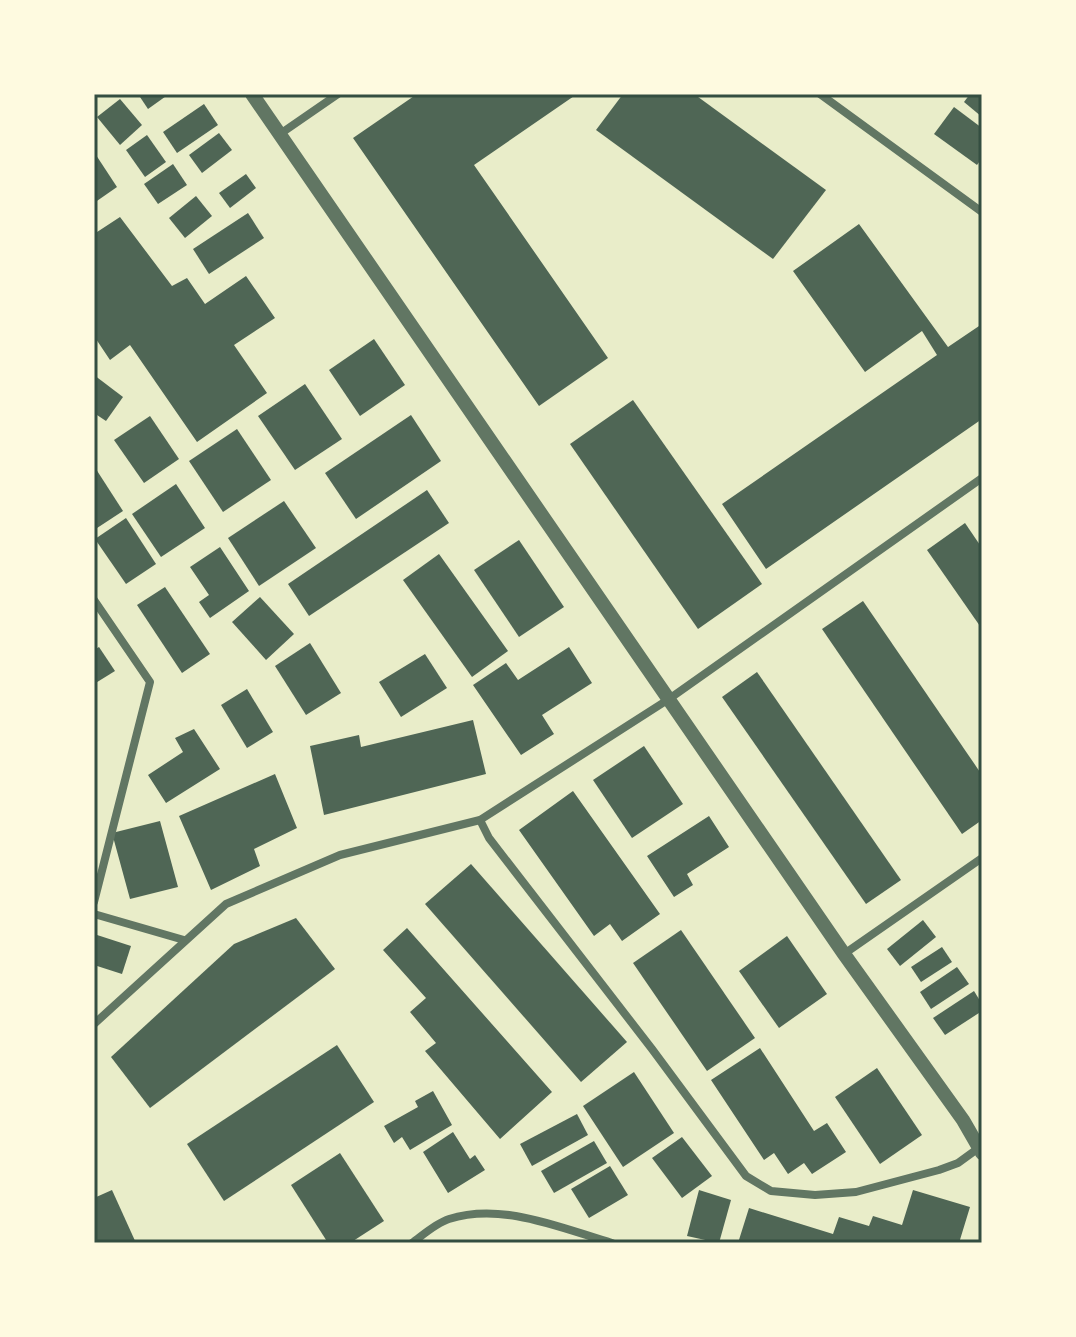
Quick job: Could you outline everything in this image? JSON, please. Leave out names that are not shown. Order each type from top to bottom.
[{"type":"street","points":[[252,94],[981,1150],[939,1170],[856,1192],[815,1195],[771,1191],[746,1176],[489,838],[480,820]]},
{"type":"street","points":[[280,134],[338,94]]},
{"type":"street","points":[[820,94],[982,212]]},
{"type":"street","points":[[94,1024],[226,904],[340,855],[480,820],[669,699],[982,478]]},
{"type":"street","points":[[94,600],[150,682],[94,902]]},
{"type":"street","points":[[844,954],[982,858]]},
{"type":"street","points":[[94,914],[184,940]]},
{"type":"street","points":[[412,1243],[445,1220],[479,1212],[516,1216],[612,1243]]},
{"type":"building","points":[[138,94],[169,94],[148,109]]},
{"type":"building","points":[[417,94],[577,94],[474,165],[608,358],[539,406],[353,138]]},
{"type":"building","points":[[623,94],[694,94],[826,190],[773,259],[596,130]]},
{"type":"building","points":[[970,94],[982,94],[982,117],[964,102]]},
{"type":"building","points":[[120,99],[142,125],[120,145],[97,117]]},
{"type":"building","points":[[204,104],[218,125],[177,153],[163,132]]},
{"type":"building","points":[[954,107],[982,128],[982,158],[977,165],[934,134]]},
{"type":"building","points":[[219,133],[232,150],[202,173],[189,155]]},
{"type":"building","points":[[147,135],[166,162],[145,177],[126,150]]},
{"type":"building","points":[[94,152],[117,187],[94,203]]},
{"type":"building","points":[[173,164],[187,185],[158,204],[144,184]]},
{"type":"building","points":[[246,174],[256,188],[230,208],[219,193]]},
{"type":"building","points":[[196,196],[212,216],[185,238],[169,218]]},
{"type":"building","points":[[248,213],[264,238],[209,274],[193,249]]},
{"type":"building","points":[[120,217],[172,286],[187,278],[205,304],[246,276],[275,318],[234,345],[267,393],[197,442],[130,345],[110,360],[94,336],[94,234]]},
{"type":"building","points":[[859,224],[948,347],[982,324],[982,419],[766,569],[722,504],[937,355],[922,331],[865,372],[793,271]]},
{"type":"building","points":[[374,339],[405,385],[360,416],[329,370]]},
{"type":"building","points":[[94,375],[123,397],[106,421],[94,413]]},
{"type":"building","points":[[305,384],[342,439],[295,470],[258,416]]},
{"type":"building","points":[[633,400],[762,584],[698,629],[570,444]]},
{"type":"building","points":[[411,415],[441,461],[356,519],[325,473]]},
{"type":"building","points":[[150,416],[179,459],[144,483],[114,440]]},
{"type":"building","points":[[237,429],[271,480],[223,512],[189,461]]},
{"type":"building","points":[[94,466],[123,511],[94,530]]},
{"type":"building","points":[[176,484],[205,528],[161,557],[132,514]]},
{"type":"building","points":[[427,490],[449,523],[309,616],[288,584]]},
{"type":"building","points":[[284,501],[316,548],[259,586],[228,538]]},
{"type":"building","points":[[126,518],[156,564],[126,584],[95,539]]},
{"type":"building","points":[[965,523],[982,548],[982,629],[927,550]]},
{"type":"building","points":[[519,540],[564,607],[519,637],[474,570]]},
{"type":"building","points":[[220,547],[249,591],[210,618],[199,602],[209,595],[190,567]]},
{"type":"building","points":[[439,554],[508,651],[472,677],[403,580]]},
{"type":"building","points":[[165,587],[210,654],[182,673],[137,605]]},
{"type":"building","points":[[260,597],[294,634],[266,660],[232,622]]},
{"type":"building","points":[[863,601],[982,775],[982,820],[962,834],[822,629]]},
{"type":"building","points":[[310,643],[341,693],[306,715],[275,666]]},
{"type":"building","points":[[99,647],[115,671],[94,684],[94,650]]},
{"type":"building","points":[[569,647],[592,683],[542,715],[554,734],[521,755],[473,685],[506,663],[518,680]]},
{"type":"building","points":[[425,654],[447,688],[401,717],[379,682]]},
{"type":"building","points":[[757,672],[901,880],[866,904],[722,697]]},
{"type":"building","points":[[247,689],[273,732],[247,748],[221,705]]},
{"type":"building","points":[[473,720],[486,774],[324,815],[310,746],[359,735],[361,747]]},
{"type":"building","points":[[194,729],[220,769],[166,803],[148,775],[183,752],[175,738]]},
{"type":"building","points":[[644,746],[683,804],[632,838],[593,780]]},
{"type":"building","points":[[275,774],[297,828],[254,849],[260,866],[211,890],[179,816]]},
{"type":"building","points":[[573,791],[660,914],[622,941],[610,924],[594,936],[519,830]]},
{"type":"building","points":[[709,816],[729,847],[687,874],[693,885],[674,897],[647,856]]},
{"type":"building","points":[[160,821],[178,887],[130,899],[112,833]]},
{"type":"building","points":[[471,864],[627,1042],[581,1082],[425,904]]},
{"type":"building","points":[[296,918],[335,969],[150,1108],[111,1057],[234,944]]},
{"type":"building","points":[[923,920],[936,937],[900,966],[887,949]]},
{"type":"building","points":[[407,928],[552,1092],[500,1139],[425,1051],[436,1043],[410,1012],[426,998],[383,950]]},
{"type":"building","points":[[681,930],[755,1038],[707,1071],[633,963]]},
{"type":"building","points":[[94,934],[131,946],[122,974],[94,965]]},
{"type":"building","points":[[787,936],[827,994],[779,1028],[739,971]]},
{"type":"building","points":[[942,947],[952,962],[921,982],[911,967]]},
{"type":"building","points":[[957,967],[969,984],[931,1009],[920,992]]},
{"type":"building","points":[[974,991],[982,1004],[982,1011],[945,1035],[933,1018]]},
{"type":"building","points":[[337,1045],[374,1102],[224,1201],[187,1144]]},
{"type":"building","points":[[760,1048],[814,1131],[827,1123],[846,1152],[812,1174],[804,1163],[788,1174],[774,1153],[764,1160],[711,1080]]},
{"type":"building","points":[[877,1068],[922,1135],[880,1164],[835,1097]]},
{"type":"building","points":[[634,1072],[674,1133],[623,1167],[583,1106]]},
{"type":"building","points":[[433,1091],[452,1125],[410,1150],[402,1137],[394,1143],[384,1126],[418,1107],[415,1101]]},
{"type":"building","points":[[577,1114],[588,1135],[532,1166],[520,1144]]},
{"type":"building","points":[[453,1132],[470,1159],[475,1155],[485,1170],[448,1193],[423,1152]]},
{"type":"building","points":[[682,1137],[712,1176],[682,1198],[652,1158]]},
{"type":"building","points":[[594,1141],[607,1163],[554,1193],[541,1171]]},
{"type":"building","points":[[340,1153],[384,1221],[350,1243],[328,1243],[291,1185]]},
{"type":"building","points":[[610,1166],[628,1195],[589,1218],[571,1189]]},
{"type":"building","points":[[112,1190],[136,1243],[94,1243],[94,1198]]},
{"type":"building","points":[[699,1190],[731,1200],[719,1243],[687,1236]]},
{"type":"building","points":[[913,1190],[970,1207],[959,1243],[738,1243],[749,1208],[833,1234],[839,1217],[869,1226],[873,1216],[902,1225]]}]
